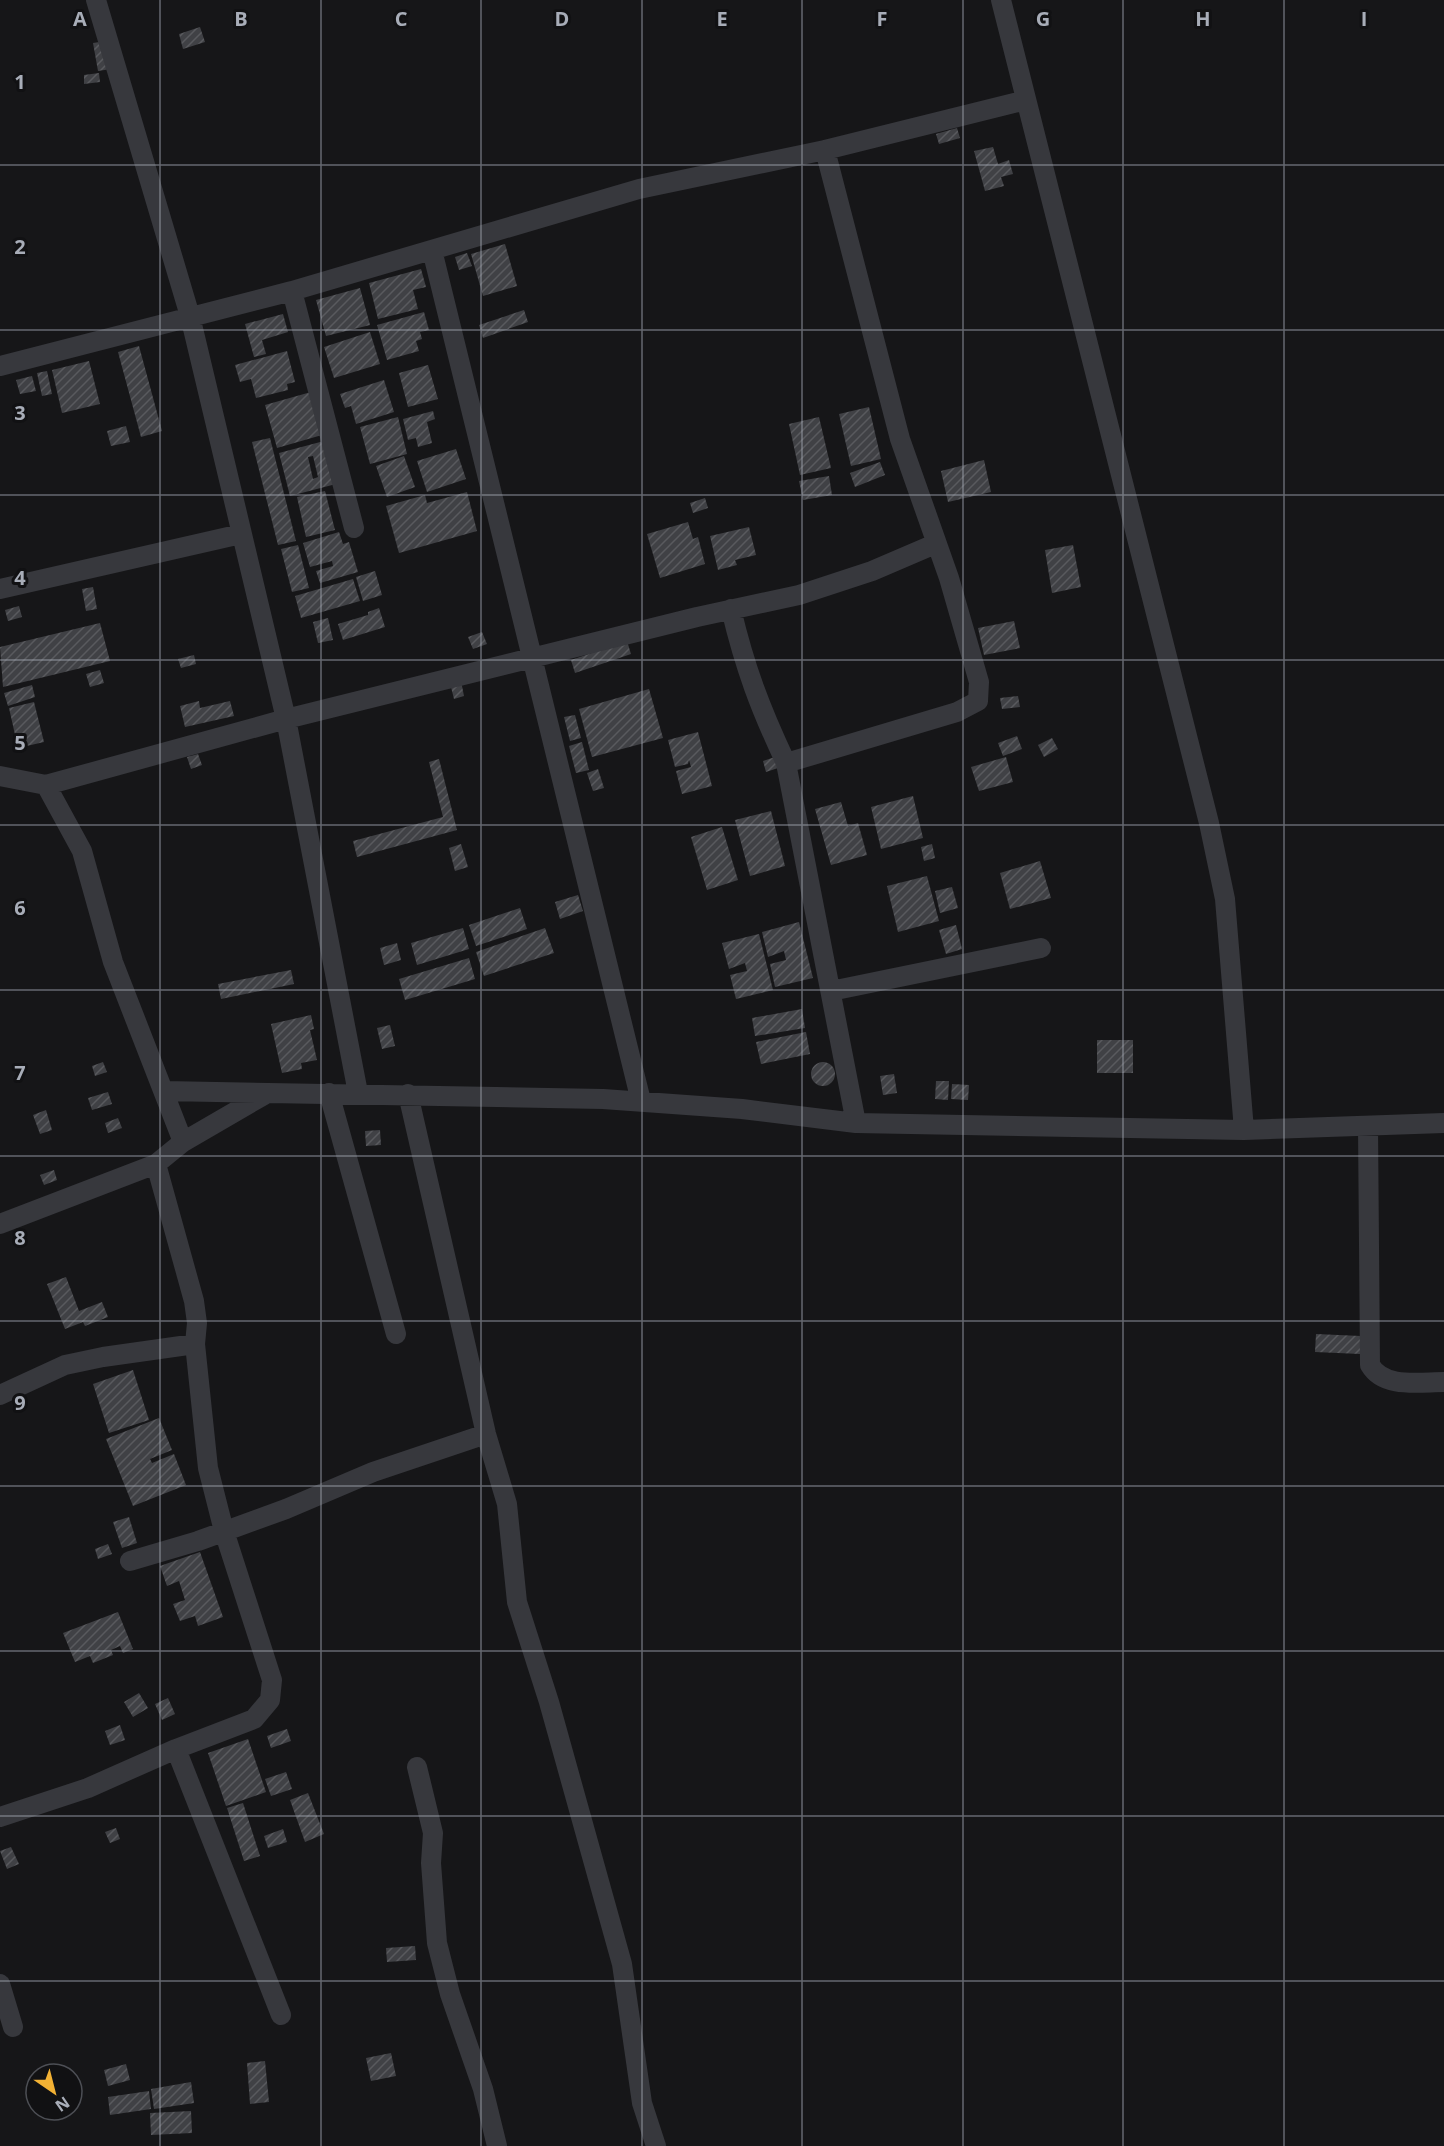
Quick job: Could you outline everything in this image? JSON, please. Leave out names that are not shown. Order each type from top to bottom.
[{"type":"street","points":[[96,0],[190,316],[286,719],[358,1093]]},
{"type":"street","points":[[1001,0],[1209,823],[1222,888],[1244,1130]]},
{"type":"street","points":[[0,366],[292,291],[639,189],[825,150],[1026,100]]},
{"type":"street","points":[[786,763],[957,712],[978,701],[979,682],[949,578],[935,544],[900,439],[825,150]]},
{"type":"street","points":[[432,250],[641,1101]]},
{"type":"street","points":[[292,291],[354,528]]},
{"type":"street","points":[[0,590],[241,534]]},
{"type":"street","points":[[0,776],[46,785],[286,719],[731,609],[799,595],[872,571],[935,544]]},
{"type":"street","points":[[731,609],[743,660],[758,703],[786,763],[856,1123]]},
{"type":"street","points":[[46,785],[82,851],[113,962],[183,1142]]},
{"type":"street","points":[[831,991],[1041,948]]},
{"type":"street","points":[[164,1091],[408,1094],[641,1101],[742,1108],[856,1123],[1244,1130],[1444,1123]]},
{"type":"street","points":[[330,1093],[396,1334]]},
{"type":"street","points":[[0,1224],[156,1164],[183,1142],[267,1094]]},
{"type":"street","points":[[408,1094],[486,1434],[507,1504],[518,1602],[549,1702],[622,1964],[642,2103],[656,2146]]},
{"type":"street","points":[[1368,1126],[1370,1365],[1381,1377],[1399,1382],[1444,1382]]},
{"type":"street","points":[[0,1818],[88,1788],[176,1749],[254,1719],[270,1700],[272,1680],[224,1531],[208,1468],[195,1344],[197,1323],[194,1301],[156,1164]]},
{"type":"street","points":[[0,1395],[65,1365],[103,1357],[195,1344]]},
{"type":"street","points":[[130,1561],[224,1531],[373,1472],[486,1434]]},
{"type":"street","points":[[176,1749],[281,2015]]},
{"type":"street","points":[[417,1767],[433,1833],[431,1863],[437,1943],[450,1994],[483,2089],[497,2146]]},
{"type":"street","points":[[0,1984],[12,2027]]},
{"type":"building","points":[[200,27],[205,42],[183,49],[179,34]]},
{"type":"building","points":[[106,41],[111,69],[98,71],[93,43]]},
{"type":"building","points":[[99,73],[100,82],[84,84],[84,75]]},
{"type":"building","points":[[957,128],[960,138],[939,144],[936,134]]},
{"type":"building","points":[[993,147],[998,164],[1009,160],[1013,174],[1001,177],[1004,186],[985,191],[974,151]]},
{"type":"building","points":[[505,244],[517,286],[483,296],[471,254]]},
{"type":"building","points":[[467,253],[472,266],[459,270],[455,257]]},
{"type":"building","points":[[421,269],[426,287],[413,290],[418,309],[378,319],[369,283]]},
{"type":"building","points":[[360,288],[370,325],[326,336],[316,300]]},
{"type":"building","points":[[524,310],[528,322],[483,338],[479,325]]},
{"type":"building","points":[[424,312],[429,330],[420,332],[422,339],[416,341],[419,351],[387,360],[377,325]]},
{"type":"building","points":[[283,314],[288,332],[262,340],[266,354],[254,357],[245,324]]},
{"type":"building","points":[[370,332],[380,364],[334,378],[324,347]]},
{"type":"building","points":[[139,346],[162,431],[141,437],[118,352]]},
{"type":"building","points":[[287,351],[295,382],[287,384],[288,390],[256,398],[251,379],[240,382],[235,365]]},
{"type":"building","points":[[89,361],[100,404],[62,413],[52,370]]},
{"type":"building","points":[[428,365],[438,399],[408,407],[399,373]]},
{"type":"building","points":[[47,371],[52,394],[42,396],[37,373]]},
{"type":"building","points":[[32,376],[36,391],[20,394],[16,380]]},
{"type":"building","points":[[384,380],[394,412],[356,424],[351,406],[345,408],[340,394]]},
{"type":"building","points":[[311,392],[322,435],[277,448],[265,405]]},
{"type":"building","points":[[869,407],[881,459],[851,466],[839,414]]},
{"type":"building","points":[[433,411],[435,419],[427,422],[432,443],[418,447],[416,438],[408,440],[403,419]]},
{"type":"building","points":[[398,417],[407,454],[370,464],[360,427]]},
{"type":"building","points":[[819,417],[831,468],[800,475],[789,424]]},
{"type":"building","points":[[126,426],[130,442],[111,446],[107,431]]},
{"type":"building","points":[[270,438],[296,541],[278,545],[252,442]]},
{"type":"building","points":[[324,441],[336,484],[290,496],[279,453]],"holes":[[[313,456],[318,477],[313,479],[308,457]]]},
{"type":"building","points":[[456,449],[466,479],[427,492],[417,461]]},
{"type":"building","points":[[404,456],[415,487],[387,497],[376,466]]},
{"type":"building","points":[[984,460],[991,492],[948,502],[941,471]]},
{"type":"building","points":[[880,462],[885,475],[855,487],[850,473]]},
{"type":"building","points":[[829,476],[832,495],[803,500],[799,481]]},
{"type":"building","points":[[325,491],[335,530],[306,537],[297,497]]},
{"type":"building","points":[[467,492],[477,531],[399,553],[386,506],[425,495],[427,503]]},
{"type":"building","points":[[705,498],[708,508],[693,513],[690,503]]},
{"type":"building","points":[[688,522],[693,539],[698,537],[705,564],[660,578],[647,534]]},
{"type":"building","points":[[749,527],[756,555],[735,560],[737,565],[718,570],[710,536]]},
{"type":"building","points":[[339,532],[343,544],[349,542],[358,572],[320,583],[316,571],[333,566],[332,561],[310,567],[303,543]]},
{"type":"building","points":[[298,545],[309,588],[292,592],[281,549]]},
{"type":"building","points":[[1073,545],[1081,587],[1052,593],[1045,550]]},
{"type":"building","points":[[375,571],[382,595],[363,601],[356,577]]},
{"type":"building","points":[[353,579],[360,601],[301,618],[295,596]]},
{"type":"building","points":[[93,587],[97,609],[86,611],[82,589]]},
{"type":"building","points":[[19,606],[22,617],[8,621],[5,610]]},
{"type":"building","points":[[379,608],[385,627],[343,640],[338,624],[368,615],[368,612]]},
{"type":"building","points":[[328,618],[333,640],[318,643],[313,622]]},
{"type":"building","points":[[1014,621],[1020,648],[984,655],[978,628]]},
{"type":"building","points":[[100,623],[110,661],[3,687],[0,647]]},
{"type":"building","points":[[482,632],[487,644],[473,649],[468,637]]},
{"type":"building","points":[[627,641],[631,654],[575,673],[571,660]]},
{"type":"building","points":[[194,655],[196,664],[181,668],[178,659]]},
{"type":"building","points":[[100,670],[104,683],[90,687],[86,674]]},
{"type":"building","points":[[461,681],[464,696],[454,699],[450,683]]},
{"type":"building","points":[[32,685],[35,697],[8,706],[4,693]]},
{"type":"building","points":[[649,689],[663,738],[592,757],[579,709]]},
{"type":"building","points":[[1018,696],[1020,707],[1002,709],[1000,698]]},
{"type":"building","points":[[199,701],[200,708],[230,701],[234,716],[185,727],[180,706]]},
{"type":"building","points":[[34,702],[44,742],[18,748],[9,708]]},
{"type":"building","points":[[575,715],[581,738],[570,741],[564,717]]},
{"type":"building","points":[[698,732],[712,786],[682,794],[676,771],[691,767],[689,760],[688,764],[675,767],[668,740]]},
{"type":"building","points":[[1017,736],[1022,749],[1003,756],[998,743]]},
{"type":"building","points":[[1052,738],[1058,749],[1044,757],[1038,745]]},
{"type":"building","points":[[582,742],[589,770],[576,773],[569,746]]},
{"type":"building","points":[[198,754],[202,765],[191,769],[187,757]]},
{"type":"building","points":[[775,757],[778,768],[766,772],[763,761]]},
{"type":"building","points":[[1006,757],[1013,782],[979,791],[971,767]]},
{"type":"building","points":[[439,759],[457,830],[357,857],[353,841],[443,817],[429,762]]},
{"type":"building","points":[[598,769],[604,788],[593,791],[587,773]]},
{"type":"building","points":[[913,796],[923,838],[881,849],[871,807]]},
{"type":"building","points":[[841,802],[848,826],[858,823],[867,855],[831,865],[815,809]]},
{"type":"building","points":[[771,811],[785,866],[750,876],[735,820]]},
{"type":"building","points":[[722,827],[738,880],[707,890],[691,837]]},
{"type":"building","points":[[461,844],[468,867],[455,871],[449,848]]},
{"type":"building","points":[[932,844],[935,858],[924,861],[921,847]]},
{"type":"building","points":[[1040,861],[1051,898],[1010,909],[1000,873]]},
{"type":"building","points":[[927,876],[939,921],[898,932],[887,886]]},
{"type":"building","points":[[952,887],[958,908],[940,913],[935,891]]},
{"type":"building","points":[[578,895],[583,911],[560,919],[555,902]]},
{"type":"building","points":[[520,908],[527,929],[476,946],[469,925]]},
{"type":"building","points":[[799,922],[813,978],[775,987],[770,964],[786,960],[784,951],[768,957],[762,932]]},
{"type":"building","points":[[956,925],[962,949],[946,954],[939,930]]},
{"type":"building","points":[[463,928],[469,949],[417,965],[411,943]]},
{"type":"building","points":[[545,928],[554,953],[484,976],[476,952]]},
{"type":"building","points":[[759,934],[773,990],[736,999],[730,975],[747,971],[745,963],[729,969],[722,943]]},
{"type":"building","points":[[397,943],[401,960],[384,965],[380,948]]},
{"type":"building","points":[[469,958],[475,979],[405,1000],[399,979]]},
{"type":"building","points":[[291,970],[294,984],[221,999],[218,984]]},
{"type":"building","points":[[802,1009],[805,1028],[755,1036],[752,1018]]},
{"type":"building","points":[[311,1015],[314,1029],[310,1030],[317,1060],[301,1063],[302,1069],[282,1073],[271,1024]]},
{"type":"building","points":[[390,1025],[395,1046],[382,1049],[377,1028]]},
{"type":"building","points":[[806,1032],[810,1054],[761,1064],[756,1042]]},
{"type":"building","points":[[1097,1040],[1133,1040],[1133,1073],[1097,1073]]},
{"type":"building","points":[[103,1062],[107,1072],[95,1076],[92,1066]]},
{"type":"building","points":[[823,1062],[832,1065],[835,1074],[832,1083],[823,1086],[814,1083],[811,1074],[814,1065]]},
{"type":"building","points":[[894,1074],[897,1093],[883,1095],[880,1076]]},
{"type":"building","points":[[936,1081],[949,1081],[948,1100],[935,1099]]},
{"type":"building","points":[[952,1084],[969,1085],[968,1100],[951,1099]]},
{"type":"building","points":[[108,1092],[112,1104],[92,1110],[88,1098]]},
{"type":"building","points":[[46,1110],[52,1130],[40,1134],[33,1115]]},
{"type":"building","points":[[118,1118],[122,1128],[108,1133],[105,1123]]},
{"type":"building","points":[[380,1130],[381,1145],[366,1146],[365,1131]]},
{"type":"building","points":[[54,1170],[57,1180],[44,1185],[40,1175]]},
{"type":"building","points":[[66,1277],[79,1311],[102,1302],[108,1317],[85,1326],[83,1322],[65,1329],[47,1284]]},
{"type":"building","points":[[1316,1334],[1361,1336],[1360,1354],[1315,1352]]},
{"type":"building","points":[[133,1370],[149,1420],[109,1433],[93,1384]]},
{"type":"building","points":[[159,1418],[172,1450],[150,1459],[152,1463],[174,1454],[186,1485],[133,1506],[106,1439]]},
{"type":"building","points":[[129,1517],[137,1543],[122,1548],[113,1522]]},
{"type":"building","points":[[108,1544],[112,1554],[98,1559],[95,1549]]},
{"type":"building","points":[[200,1552],[223,1617],[198,1626],[195,1616],[180,1621],[173,1604],[185,1600],[179,1581],[167,1586],[160,1566]]},
{"type":"building","points":[[118,1612],[133,1649],[123,1653],[120,1646],[111,1650],[113,1655],[93,1663],[90,1656],[75,1662],[63,1633]]},
{"type":"building","points":[[139,1693],[148,1708],[133,1717],[124,1702]]},
{"type":"building","points":[[168,1698],[175,1714],[162,1720],[155,1704]]},
{"type":"building","points":[[120,1725],[125,1740],[110,1745],[105,1731]]},
{"type":"building","points":[[287,1729],[291,1741],[271,1748],[267,1736]]},
{"type":"building","points":[[248,1739],[266,1792],[226,1806],[208,1753]]},
{"type":"building","points":[[286,1772],[292,1789],[271,1796],[265,1779]]},
{"type":"building","points":[[308,1793],[324,1834],[305,1842],[290,1800]]},
{"type":"building","points":[[243,1803],[260,1856],[244,1861],[227,1808]]},
{"type":"building","points":[[116,1828],[120,1839],[110,1843],[105,1832]]},
{"type":"building","points":[[283,1829],[287,1842],[268,1848],[264,1836]]},
{"type":"building","points":[[11,1847],[19,1864],[7,1869],[0,1851]]},
{"type":"building","points":[[415,1946],[416,1960],[387,1962],[386,1948]]},
{"type":"building","points":[[391,2053],[396,2076],[371,2081],[366,2058]]},
{"type":"building","points":[[265,2061],[269,2102],[250,2104],[247,2063]]},
{"type":"building","points":[[126,2064],[130,2080],[108,2086],[104,2070]]},
{"type":"building","points":[[191,2082],[194,2103],[154,2109],[151,2089]]},
{"type":"building","points":[[149,2091],[151,2109],[110,2115],[108,2097]]},
{"type":"building","points":[[191,2111],[192,2133],[151,2135],[150,2113]]}]
